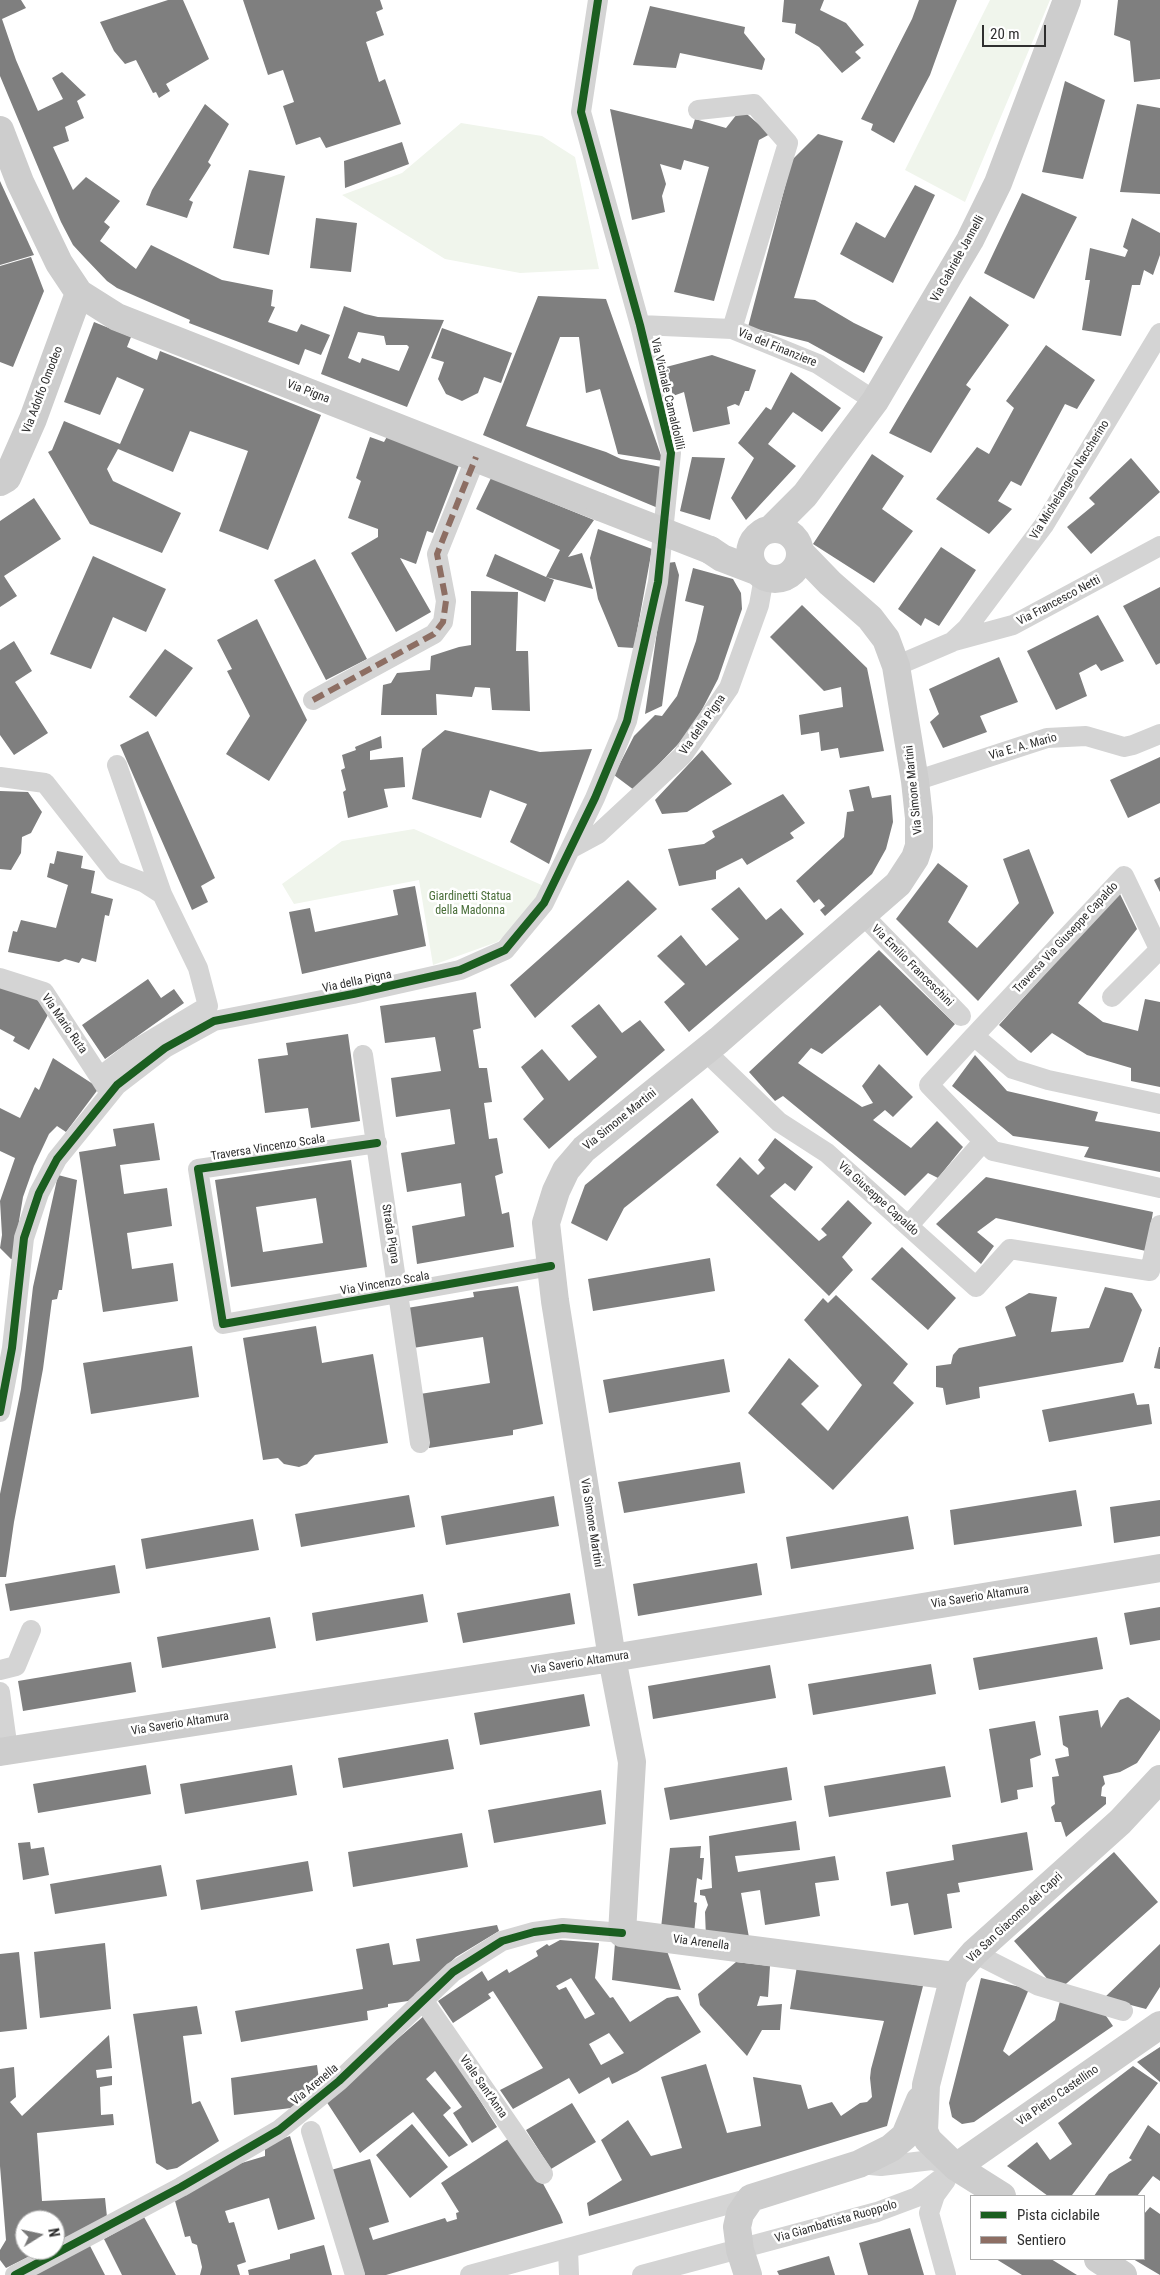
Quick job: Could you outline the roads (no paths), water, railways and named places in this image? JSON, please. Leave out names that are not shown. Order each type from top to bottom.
[{"type":"main road","name":"Via Gabriele Jannelli","points":[[775,555],[806,495],[875,401],[970,240],[998,183],[1068,0]]},
{"type":"main road","name":"Via Pigna","points":[[0,130],[20,182],[59,263],[79,293],[117,317],[710,550],[775,555]]},
{"type":"main road","name":"Via Adolfo Omodeo","points":[[0,482],[7,478],[33,419],[79,293]]},
{"type":"main road","name":"Via Simone Martini","points":[[622,1933],[632,1762],[612,1658],[551,1266],[546,1223],[556,1191],[566,1170],[584,1149],[705,1051],[898,884],[915,858],[918,846],[919,818],[915,781],[896,666],[886,638],[870,618],[830,584],[775,555]]},
{"type":"main road","name":"Via Saverio Altamura","points":[[4,1751],[612,1658],[1160,1568]]},
{"type":"main road","name":"Via San Giacomo dei Capri","points":[[1000,2195],[956,2167],[928,2140],[924,2131],[926,2085],[954,1976],[974,1953],[1120,1822],[1160,1779]]},
{"type":"main road","name":"Via Arenella","points":[[622,1933],[954,1976]]},
{"type":"main road","name":"Via Pietro Castellino","points":[[956,2167],[1160,2025]]},
{"type":"main road","points":[[744,2262],[737,2227],[740,2214],[751,2198],[860,2164],[891,2148],[905,2136],[926,2085]]},
{"type":"main road","points":[[1100,2260],[1122,2275]]},
{"type":"street","name":"Via Vicinale Camaldolilli","points":[[572,848],[627,721],[658,582],[671,453],[640,325],[581,112],[598,0]]},
{"type":"street","points":[[698,110],[754,104],[788,143],[732,329]]},
{"type":"street","name":"Via del Finanziere","points":[[640,325],[732,329],[818,364],[875,401]]},
{"type":"street","name":"Via Michelangelo Naccherino","points":[[896,666],[952,642],[967,628],[1044,525],[1160,333]]},
{"type":"street","points":[[312,700],[434,634],[443,622],[446,601],[437,554],[476,457]]},
{"type":"street","name":"Via Francesco Netti","points":[[952,642],[1013,625],[1160,546]]},
{"type":"street","name":"Via della Pigna","points":[[104,1085],[165,1048],[214,1022],[360,993],[460,970],[505,950],[544,903],[572,848],[598,834],[682,756],[729,688],[775,555]]},
{"type":"street","name":"Via E. A. Mario","points":[[915,781],[1047,738],[1086,736],[1124,746],[1133,745],[1160,734]]},
{"type":"street","points":[[0,1412],[12,1348],[24,1238],[39,1193],[57,1159],[104,1085],[136,1049],[208,1006],[198,968],[162,894],[117,765]]},
{"type":"street","points":[[0,777],[45,783],[114,872],[145,883],[162,894]]},
{"type":"street","name":"Traversa Via Giuseppe Capaldo","points":[[974,1036],[1124,876],[1160,950],[1112,997]]},
{"type":"street","name":"Via Emilio Franceschini","points":[[863,915],[961,1016]]},
{"type":"street","name":"Via Mario Ruta","points":[[0,978],[44,992],[104,1085]]},
{"type":"street","points":[[1160,1104],[1048,1080],[1013,1069],[974,1036],[929,1085],[993,1151],[1160,1188]]},
{"type":"street","name":"Via Giuseppe Capaldo","points":[[705,1051],[779,1122],[826,1153],[976,1286],[1010,1249],[1150,1271],[1160,1225]]},
{"type":"street","name":"Strada Pigna","points":[[363,1056],[420,1443]]},
{"type":"street","points":[[908,1226],[983,1142]]},
{"type":"street","name":"Traversa Vincenzo Scala","points":[[223,1324],[198,1170],[377,1143]]},
{"type":"street","name":"Via Vincenzo Scala","points":[[223,1324],[551,1266]]},
{"type":"street","points":[[0,1670],[16,1666],[31,1630]]},
{"type":"street","points":[[0,1692],[4,1751]]},
{"type":"street","name":"Via Arenella","points":[[15,2275],[181,2187],[279,2130],[338,2081],[453,1972],[502,1941],[534,1932],[563,1928],[622,1933]]},
{"type":"street","points":[[974,1953],[1040,1986],[1123,2012]]},
{"type":"street","name":"Viale Sant'Anna","points":[[423,2000],[543,2174]]},
{"type":"street","points":[[311,2131],[354,2275]]},
{"type":"street","points":[[860,2164],[881,2166],[932,2160],[956,2167],[935,2195],[930,2213],[946,2275]]},
{"type":"street","name":"Via Giambattista Ruoppolo","points":[[642,2275],[744,2262],[917,2197],[956,2167]]},
{"type":"street","points":[[470,2275],[751,2198]]},
{"type":"street","points":[[568,2248],[569,2275]]},
{"type":"park label","name":"Giardinetti Statua della Madonna","points":[[470,904]]}]
